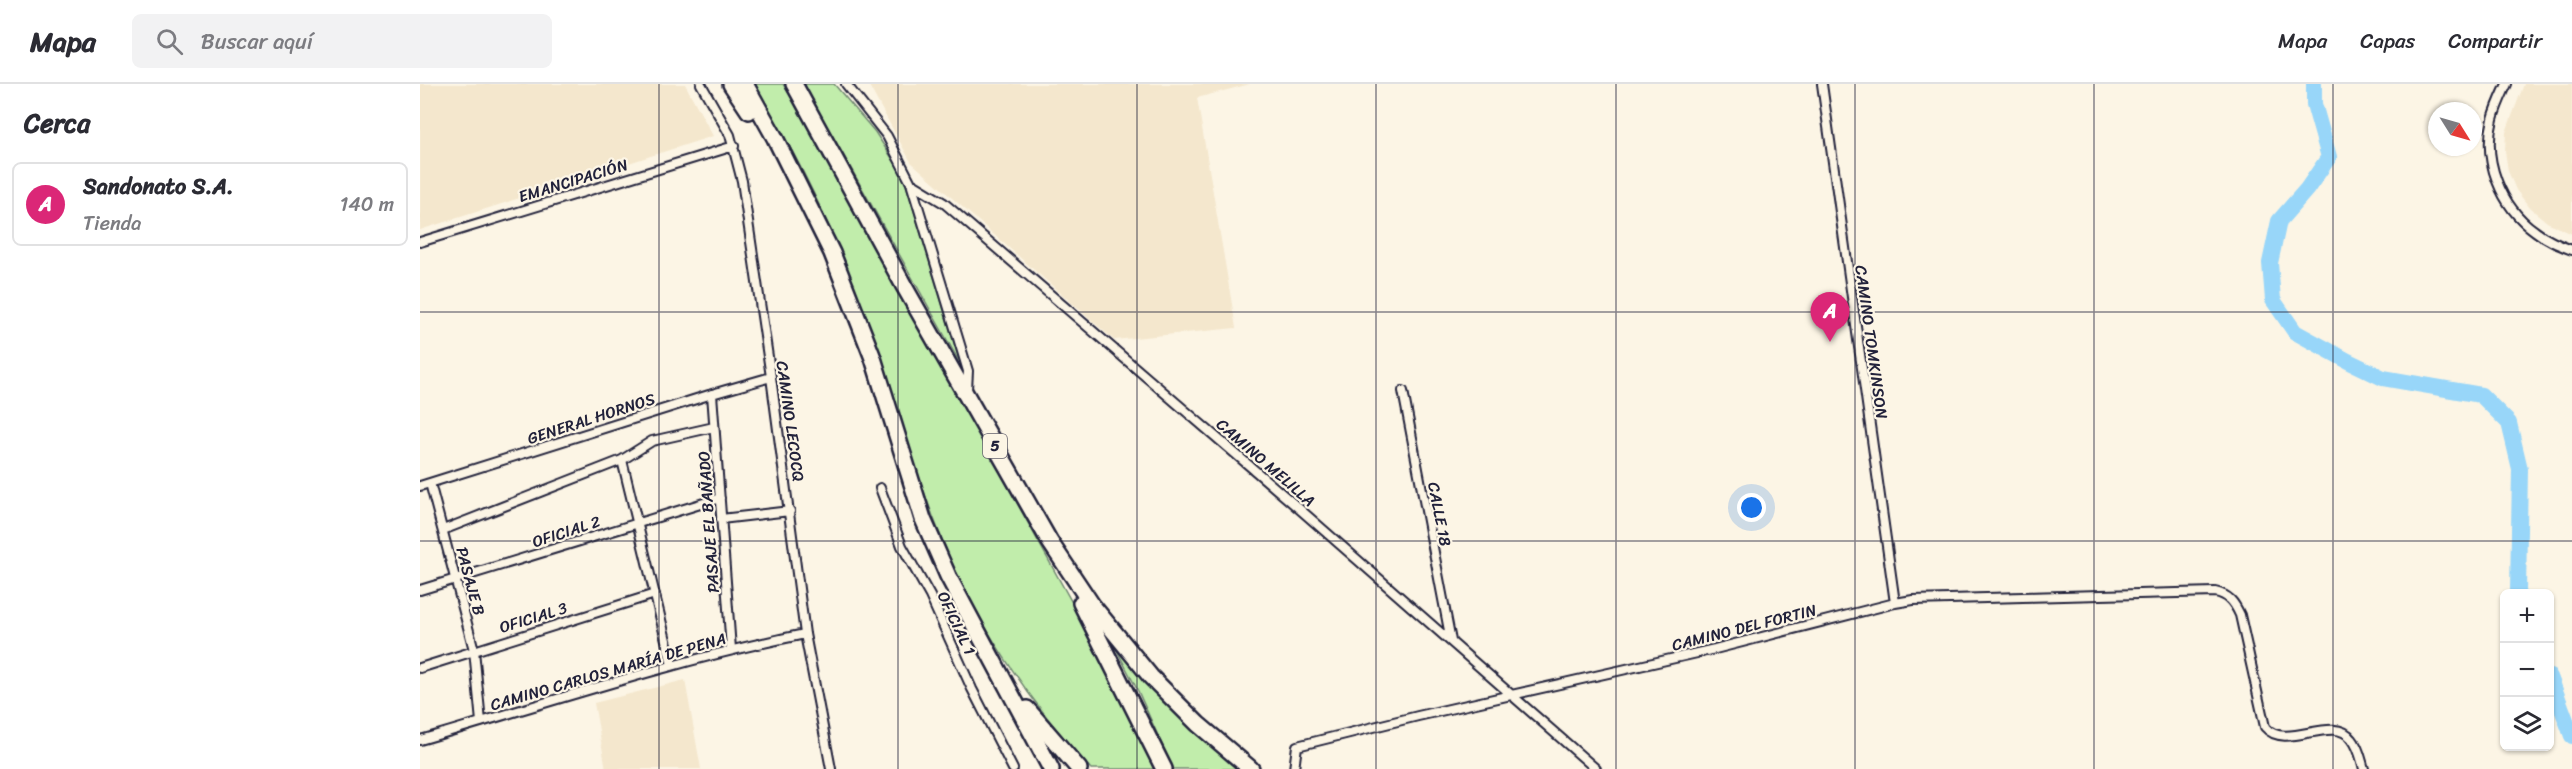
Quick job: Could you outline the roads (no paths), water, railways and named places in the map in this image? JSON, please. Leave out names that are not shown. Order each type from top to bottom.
[{"type":"highway","points":[[730,84],[753,117],[786,177],[803,194]]},
{"type":"highway","points":[[745,84],[832,254],[873,358],[923,519],[948,576],[1051,769]]},
{"type":"highway","name":"5","points":[[794,84],[1050,542],[1098,612],[1151,677],[1198,724],[1251,769]]},
{"type":"highway","points":[[1050,542],[1164,769]]},
{"type":"highway","points":[[995,662],[1022,703],[1079,769]]},
{"type":"street","name":"CAMINO LECOCQ","points":[[701,84],[735,146],[742,182],[806,634],[831,769]]},
{"type":"street","points":[[846,84],[887,136],[911,183],[968,371],[967,395]]},
{"type":"street","name":"CAMINO TOMKINSON","points":[[1821,84],[1895,603]]},
{"type":"street","points":[[2506,84],[2491,130],[2491,153],[2499,187],[2511,207],[2525,223],[2542,237],[2572,250]]},
{"type":"street","name":"EMANCIPACIÓN","points":[[420,242],[735,146]]},
{"type":"street","name":"CAMINO MELILLA","points":[[911,183],[953,210],[1596,769]]},
{"type":"street","name":"GENERAL HORNOS","points":[[420,486],[771,377]]},
{"type":"street","name":"CALLE 18","points":[[1403,391],[1451,641]]},
{"type":"street","name":"PASAJE EL BAÑADO","points":[[712,394],[731,649]]},
{"type":"street","points":[[443,530],[622,460],[652,441],[714,427]]},
{"type":"street","points":[[622,460],[672,665]]},
{"type":"street","name":"PASAJE B","points":[[430,483],[474,650],[481,722]]},
{"type":"street","name":"OFICIAL 1","points":[[880,488],[902,546],[930,596],[972,688],[1013,769]]},
{"type":"street","name":"OFICIAL 2","points":[[420,590],[720,498]]},
{"type":"street","points":[[721,519],[789,512]]},
{"type":"street","name":"CAMINO DEL FORTIN","points":[[1294,769],[1297,746],[1715,650],[1895,603],[1913,600],[2215,592],[2228,596],[2234,603],[2241,621],[2265,727],[2273,734],[2284,736],[2332,729],[2344,732],[2353,739],[2364,769]]},
{"type":"street","name":"OFICIAL 3","points":[[420,668],[655,594]]},
{"type":"street","name":"CAMINO CARLOS MARÍA DE PENA","points":[[420,740],[672,665],[731,649],[806,634]]},
{"type":"waterway","points":[[2314,84],[2314,104],[2329,157],[2307,189],[2279,221],[2270,263],[2273,300],[2295,332],[2348,361],[2383,378],[2481,395],[2509,423],[2520,469],[2518,589]]},
{"type":"waterway","points":[[2554,688],[2572,736]]},
{"type":"place","name":"Sandonato S.A.","points":[[1830,342]]}]
